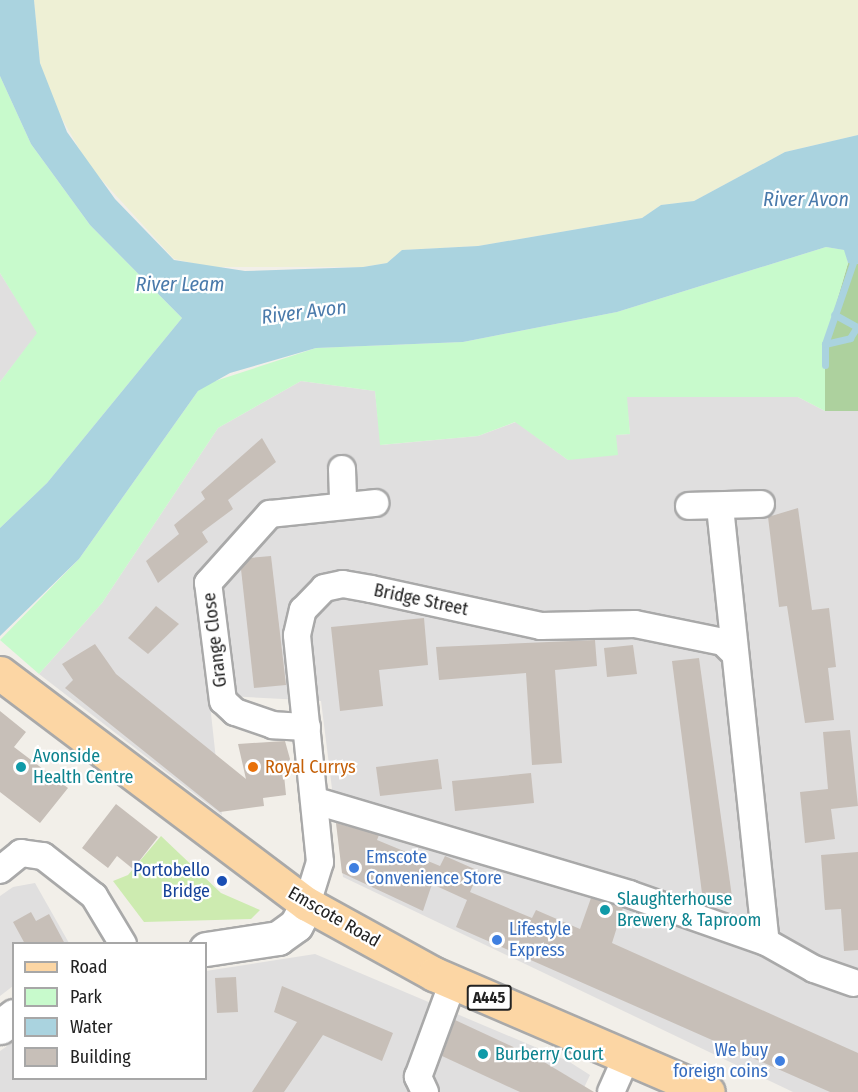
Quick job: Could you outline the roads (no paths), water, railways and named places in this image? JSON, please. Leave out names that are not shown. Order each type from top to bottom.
[{"type":"main road","name":"Emscote Road","points":[[8,679],[308,904],[453,982],[626,1059],[708,1092]]},
{"type":"street","points":[[342,469],[343,505]]},
{"type":"street","name":"Grange Close","points":[[307,727],[273,725],[235,712],[223,701],[208,583],[268,515],[375,503]]},
{"type":"street","points":[[689,506],[720,507],[760,504]]},
{"type":"street","points":[[720,507],[766,942]]},
{"type":"street","name":"Bridge Street","points":[[308,904],[320,876],[316,801],[297,627],[308,602],[332,585],[542,626],[635,624],[723,642],[735,653]]},
{"type":"street","points":[[316,801],[629,894],[766,942],[804,965],[854,983]]},
{"type":"street","points":[[0,870],[21,853],[43,856],[94,896],[122,942]]},
{"type":"street","points":[[207,949],[278,938],[296,925],[308,904]]},
{"type":"street","points":[[425,1092],[418,1077],[453,982]]},
{"type":"street","points":[[0,1027],[12,1018]]},
{"type":"street","points":[[611,1092],[626,1059]]},
{"type":"water","name":"River Avon","points":[[0,0],[34,0],[40,63],[67,132],[115,199],[174,260],[245,271],[363,267],[387,263],[402,250],[478,246],[642,218],[661,205],[694,201],[785,152],[858,135],[858,264],[848,263],[844,250],[826,247],[617,312],[463,342],[316,348],[230,373],[198,391],[79,559],[0,636],[0,528],[47,483],[182,318],[90,225],[31,144],[0,76]]},
{"type":"waterway","points":[[825,365],[825,344],[858,248]]},
{"type":"waterway","points":[[825,344],[850,338],[857,327],[834,314]]},
{"type":"place","name":"Avonside Health Centre","points":[[21,767]]},
{"type":"place","name":"Royal Currys","points":[[253,767]]},
{"type":"place","name":"Emscote Convenience Store","points":[[354,868]]},
{"type":"place","name":"Portobello Bridge","points":[[222,881]]},
{"type":"place","name":"Slaughterhouse Brewery & Taproom","points":[[605,910]]},
{"type":"place","name":"Lifestyle Express","points":[[497,940]]},
{"type":"place","name":"Burberry Court","points":[[483,1054]]},
{"type":"place","name":"We buy foreign coins","points":[[780,1061]]},
{"type":"water label","name":"River Leam","points":[[180,284]]}]
